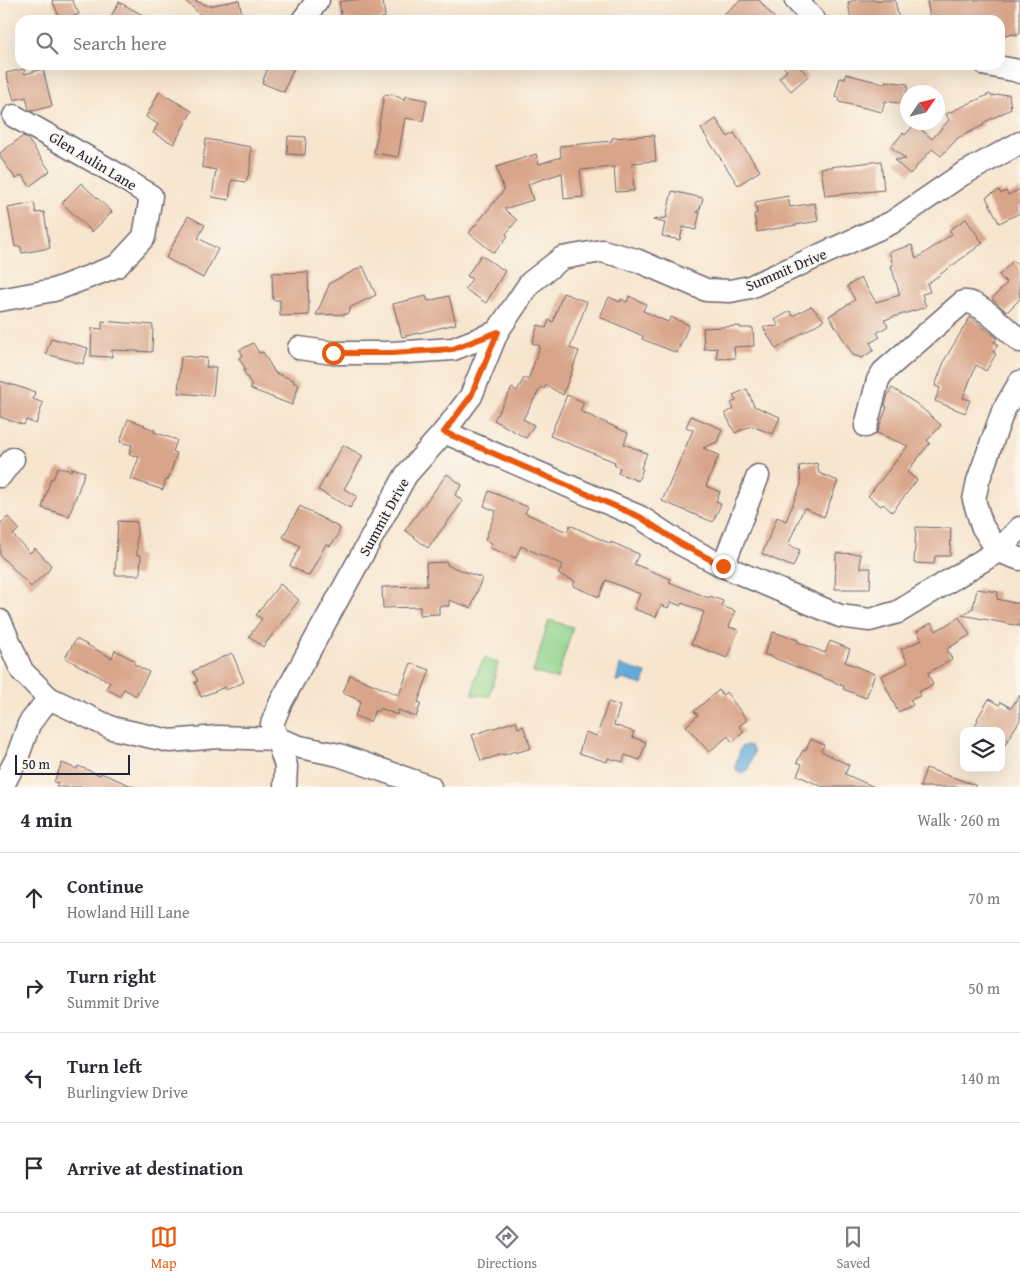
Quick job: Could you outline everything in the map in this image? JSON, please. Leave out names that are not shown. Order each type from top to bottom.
[{"type":"street","points":[[307,15],[318,0]]},
{"type":"street","points":[[1005,68],[1020,72]]},
{"type":"street","name":"Glen Aulin Lane","points":[[0,300],[54,290],[117,266],[144,237],[151,196],[115,172],[14,116]]},
{"type":"street","name":"Summit Drive","points":[[285,787],[286,766],[272,724],[281,702],[406,475],[444,432],[471,396],[498,332],[530,283],[562,258],[602,251],[636,260],[706,290],[730,291],[750,287],[891,223],[961,175],[1020,143]]},
{"type":"street","points":[[866,426],[878,380],[883,372],[963,302],[967,301],[976,304],[1020,341]]},
{"type":"street","points":[[299,348],[333,353],[392,353],[453,349],[498,332]]},
{"type":"street","points":[[1020,382],[1003,411],[978,481],[974,500],[982,526],[998,551],[1020,559]]},
{"type":"street","points":[[444,432],[640,517],[681,544],[723,566],[840,616],[870,620],[898,612],[998,551],[1020,528]]},
{"type":"street","points":[[723,566],[758,476]]},
{"type":"street","points":[[0,620],[22,671],[49,698],[112,728],[170,742],[218,737],[278,739],[300,747],[339,755],[430,787]]},
{"type":"street","points":[[2,787],[17,758],[29,724],[49,698]]},
{"type":"green space","points":[[549,620],[573,627],[557,679],[533,672]]},
{"type":"green space","points":[[485,657],[498,663],[490,696],[473,695],[476,676]]},
{"type":"water","points":[[620,665],[646,673],[643,685],[623,679],[619,682],[616,681]]},
{"type":"water","points":[[751,746],[754,752],[748,770],[741,773],[737,771],[735,766],[741,747]]},
{"type":"building","points":[[52,0],[72,0],[79,14],[58,15]]},
{"type":"building","points":[[184,0],[193,0],[209,6],[239,0],[242,15],[201,15]]},
{"type":"building","points":[[383,0],[385,15],[341,15],[339,2]]},
{"type":"building","points":[[741,0],[759,0],[772,15],[722,15]]},
{"type":"building","points":[[857,0],[895,0],[898,15],[850,15],[848,2]]},
{"type":"building","points":[[927,0],[1020,0],[1020,34],[1005,35],[1005,15],[929,15]]},
{"type":"building","points":[[119,2],[143,15],[112,15]]},
{"type":"building","points":[[24,70],[25,74],[43,70],[52,106],[32,111],[29,109],[26,97],[14,100],[6,73]]},
{"type":"building","points":[[267,70],[293,70],[284,92],[262,83]]},
{"type":"building","points":[[803,70],[808,76],[791,91],[779,78],[787,71]]},
{"type":"building","points":[[846,74],[885,84],[885,81],[908,84],[900,85],[900,103],[885,101],[882,112],[839,102],[840,98],[835,97],[840,78],[845,79]]},
{"type":"building","points":[[159,92],[192,111],[174,144],[153,133],[158,124],[146,117]]},
{"type":"building","points":[[392,94],[404,100],[405,96],[427,100],[423,121],[405,118],[398,157],[374,153],[384,95]]},
{"type":"building","points":[[990,94],[991,96],[1009,94],[1011,109],[958,138],[941,156],[932,149],[910,174],[894,160],[906,159],[891,147],[903,133],[905,135],[910,130],[922,130],[932,139],[940,130],[945,130],[945,124],[949,120],[946,114]]},
{"type":"building","points":[[716,119],[728,137],[734,133],[760,171],[738,185],[701,129]]},
{"type":"building","points":[[654,135],[656,161],[632,163],[634,191],[616,192],[614,167],[580,170],[583,197],[564,199],[562,173],[528,184],[533,200],[504,209],[517,220],[506,234],[508,236],[494,253],[469,233],[504,190],[496,167],[536,154],[539,164],[561,157],[560,146],[612,141],[612,138]]},
{"type":"building","points":[[23,136],[27,138],[50,171],[30,186],[22,175],[16,179],[0,157],[0,153]]},
{"type":"building","points":[[288,136],[306,137],[305,155],[287,154]]},
{"type":"building","points":[[206,139],[251,147],[250,170],[246,182],[232,180],[229,200],[212,197],[216,170],[202,167]]},
{"type":"building","points":[[881,161],[884,190],[825,196],[821,168]]},
{"type":"building","points":[[81,183],[112,212],[92,232],[62,203]]},
{"type":"building","points":[[1020,189],[1020,213],[999,223],[986,197],[999,190],[1001,194],[1006,191],[1008,195]]},
{"type":"building","points":[[672,191],[703,198],[700,209],[696,212],[700,212],[696,230],[683,227],[680,240],[662,236],[665,223],[653,220],[666,218]]},
{"type":"building","points":[[788,196],[790,207],[815,203],[818,221],[757,232],[754,214],[757,213],[755,202]]},
{"type":"building","points":[[34,203],[36,213],[44,212],[50,248],[22,253],[20,246],[15,247],[8,208]]},
{"type":"building","points":[[188,216],[205,225],[198,238],[218,249],[203,278],[166,258]]},
{"type":"building","points":[[966,219],[983,243],[927,284],[930,292],[922,294],[926,307],[884,320],[888,326],[877,333],[880,337],[870,343],[874,350],[862,358],[853,355],[829,316],[855,300],[847,286],[861,278],[876,302],[900,295],[891,266],[893,265],[889,252],[912,245],[916,259],[952,234],[949,230]]},
{"type":"building","points":[[481,255],[505,271],[486,303],[465,289],[472,279],[467,276]]},
{"type":"building","points":[[1013,261],[1020,267],[1020,299],[1007,312],[992,299],[1007,283],[999,275]]},
{"type":"building","points":[[363,266],[376,295],[351,307],[347,314],[316,315],[330,283]]},
{"type":"building","points":[[308,272],[309,315],[280,316],[280,300],[273,300],[272,273]]},
{"type":"building","points":[[563,293],[587,302],[570,348],[579,351],[563,395],[546,385],[544,389],[541,387],[523,419],[534,425],[526,438],[494,420],[512,388],[517,391],[524,378],[528,380],[540,346],[532,343],[538,325],[546,328],[549,320],[553,322]]},
{"type":"building","points":[[426,296],[428,301],[449,296],[456,324],[402,337],[393,304]]},
{"type":"building","points":[[629,296],[646,304],[643,311],[668,322],[671,317],[689,325],[677,353],[642,339],[643,336],[600,317],[609,297],[620,302],[621,299],[627,302]]},
{"type":"building","points":[[811,306],[824,320],[776,349],[763,327],[779,326],[775,320],[790,311],[793,316]]},
{"type":"building","points":[[970,317],[997,338],[994,342],[998,344],[993,352],[996,354],[986,371],[976,365],[963,398],[970,400],[965,413],[935,401],[940,388],[935,386],[945,359]]},
{"type":"building","points":[[102,321],[153,325],[152,352],[112,350],[112,357],[91,356],[92,328],[102,329]]},
{"type":"building","points":[[740,326],[740,328],[753,328],[754,346],[734,347],[735,358],[717,359],[717,348],[704,349],[703,328]]},
{"type":"building","points":[[51,338],[88,348],[83,364],[46,354]]},
{"type":"building","points":[[253,343],[259,353],[263,352],[275,373],[294,380],[293,382],[299,385],[292,405],[251,389],[251,384],[243,370],[246,370],[239,358],[243,356],[240,350]]},
{"type":"building","points":[[181,356],[207,358],[206,367],[216,367],[213,396],[178,393]]},
{"type":"building","points":[[0,381],[35,392],[33,399],[43,403],[36,424],[26,420],[24,425],[0,417]]},
{"type":"building","points":[[892,388],[917,404],[941,425],[927,441],[930,443],[907,472],[917,480],[892,512],[883,504],[881,506],[868,496],[908,446],[877,433],[887,407],[885,406],[888,395]]},
{"type":"building","points":[[747,389],[754,406],[780,417],[773,434],[751,426],[735,433],[725,413],[734,409],[731,403],[736,401],[733,395]]},
{"type":"building","points":[[567,395],[584,402],[580,411],[628,433],[624,444],[647,453],[638,481],[618,473],[620,468],[614,465],[615,462],[550,436]]},
{"type":"building","points":[[691,416],[722,429],[717,442],[703,448],[719,455],[706,486],[720,492],[716,501],[721,504],[713,522],[662,501],[693,430],[686,427]]},
{"type":"building","points":[[128,419],[155,430],[154,432],[177,440],[173,452],[177,453],[163,490],[131,479],[139,457],[129,454],[132,445],[120,442]]},
{"type":"building","points":[[343,445],[363,456],[344,489],[357,496],[350,508],[318,490]]},
{"type":"building","points":[[817,463],[819,473],[838,481],[824,517],[804,508],[788,545],[800,550],[793,567],[762,554],[777,517],[786,521],[801,484],[799,466]]},
{"type":"building","points":[[58,467],[71,471],[72,468],[85,472],[69,516],[42,508],[51,478],[53,479]]},
{"type":"building","points":[[447,474],[462,485],[455,495],[463,501],[428,548],[405,530]]},
{"type":"building","points":[[489,491],[528,507],[525,513],[567,532],[570,525],[611,544],[611,542],[639,554],[634,564],[671,579],[669,582],[709,598],[710,596],[723,601],[721,606],[735,611],[729,627],[738,630],[727,658],[691,644],[704,612],[682,603],[681,606],[671,602],[668,608],[661,605],[656,617],[634,609],[640,594],[606,580],[599,597],[573,586],[575,581],[558,574],[563,565],[521,546],[516,558],[490,548],[492,543],[485,540],[496,511],[484,506]]},
{"type":"building","points":[[300,506],[340,528],[337,537],[330,546],[326,544],[309,576],[290,566],[300,546],[283,537]]},
{"type":"building","points":[[8,517],[19,529],[13,535],[30,553],[35,548],[51,565],[50,569],[31,587],[0,555],[0,522]]},
{"type":"building","points":[[118,521],[137,522],[137,555],[141,555],[140,575],[115,575]]},
{"type":"building","points":[[916,527],[951,528],[950,556],[935,556],[934,564],[914,563]]},
{"type":"building","points":[[836,553],[860,554],[860,568],[871,568],[870,589],[835,589]]},
{"type":"building","points":[[447,562],[447,565],[482,578],[471,608],[449,600],[449,606],[439,606],[439,614],[420,615],[420,607],[383,608],[382,587],[427,586],[426,563]]},
{"type":"building","points":[[280,584],[299,600],[263,647],[249,636],[262,619],[256,615]]},
{"type":"building","points":[[977,589],[998,592],[997,599],[1020,604],[1020,626],[962,615],[973,608]]},
{"type":"building","points":[[959,617],[970,635],[947,649],[952,659],[928,673],[933,685],[918,692],[920,696],[910,700],[913,705],[898,712],[881,676],[908,663],[901,649],[922,640],[917,631],[931,623],[936,631]]},
{"type":"building","points":[[773,632],[798,640],[798,642],[825,653],[830,641],[850,649],[845,662],[875,674],[866,698],[843,689],[844,686],[764,654]]},
{"type":"building","points":[[76,639],[112,658],[115,650],[135,661],[134,664],[149,672],[136,696],[124,689],[120,696],[106,689],[110,682],[65,658]]},
{"type":"building","points":[[232,653],[244,682],[226,690],[225,687],[201,697],[195,682],[198,681],[193,671]]},
{"type":"building","points":[[411,663],[430,670],[418,702],[421,703],[416,717],[398,710],[397,715],[380,708],[378,712],[375,710],[370,722],[355,716],[361,701],[343,693],[350,675],[399,695]]},
{"type":"building","points":[[719,690],[723,695],[726,692],[747,720],[739,726],[744,732],[732,742],[728,736],[709,752],[686,726],[698,715],[694,711]]},
{"type":"building","points":[[1020,695],[1020,720],[1005,744],[1005,727],[974,727],[989,699],[999,705],[1001,702],[1011,708]]},
{"type":"building","points":[[608,702],[620,706],[614,725],[634,732],[632,737],[646,742],[640,760],[625,755],[623,762],[608,758],[607,762],[579,753],[585,732],[597,736]]},
{"type":"building","points":[[516,721],[518,728],[523,726],[531,748],[481,761],[472,735]]},
{"type":"building","points":[[811,739],[824,745],[821,751],[849,765],[845,774],[874,787],[823,787],[797,775],[802,764],[797,762]]},
{"type":"building","points":[[62,763],[77,769],[78,766],[100,775],[101,773],[134,787],[56,787],[58,783],[54,782]]},
{"type":"building","points":[[926,768],[975,785],[975,787],[920,787]]},
{"type":"route","points":[[333,353],[392,353],[453,349],[498,332],[471,396],[444,432],[640,517],[681,544],[723,566]]}]
